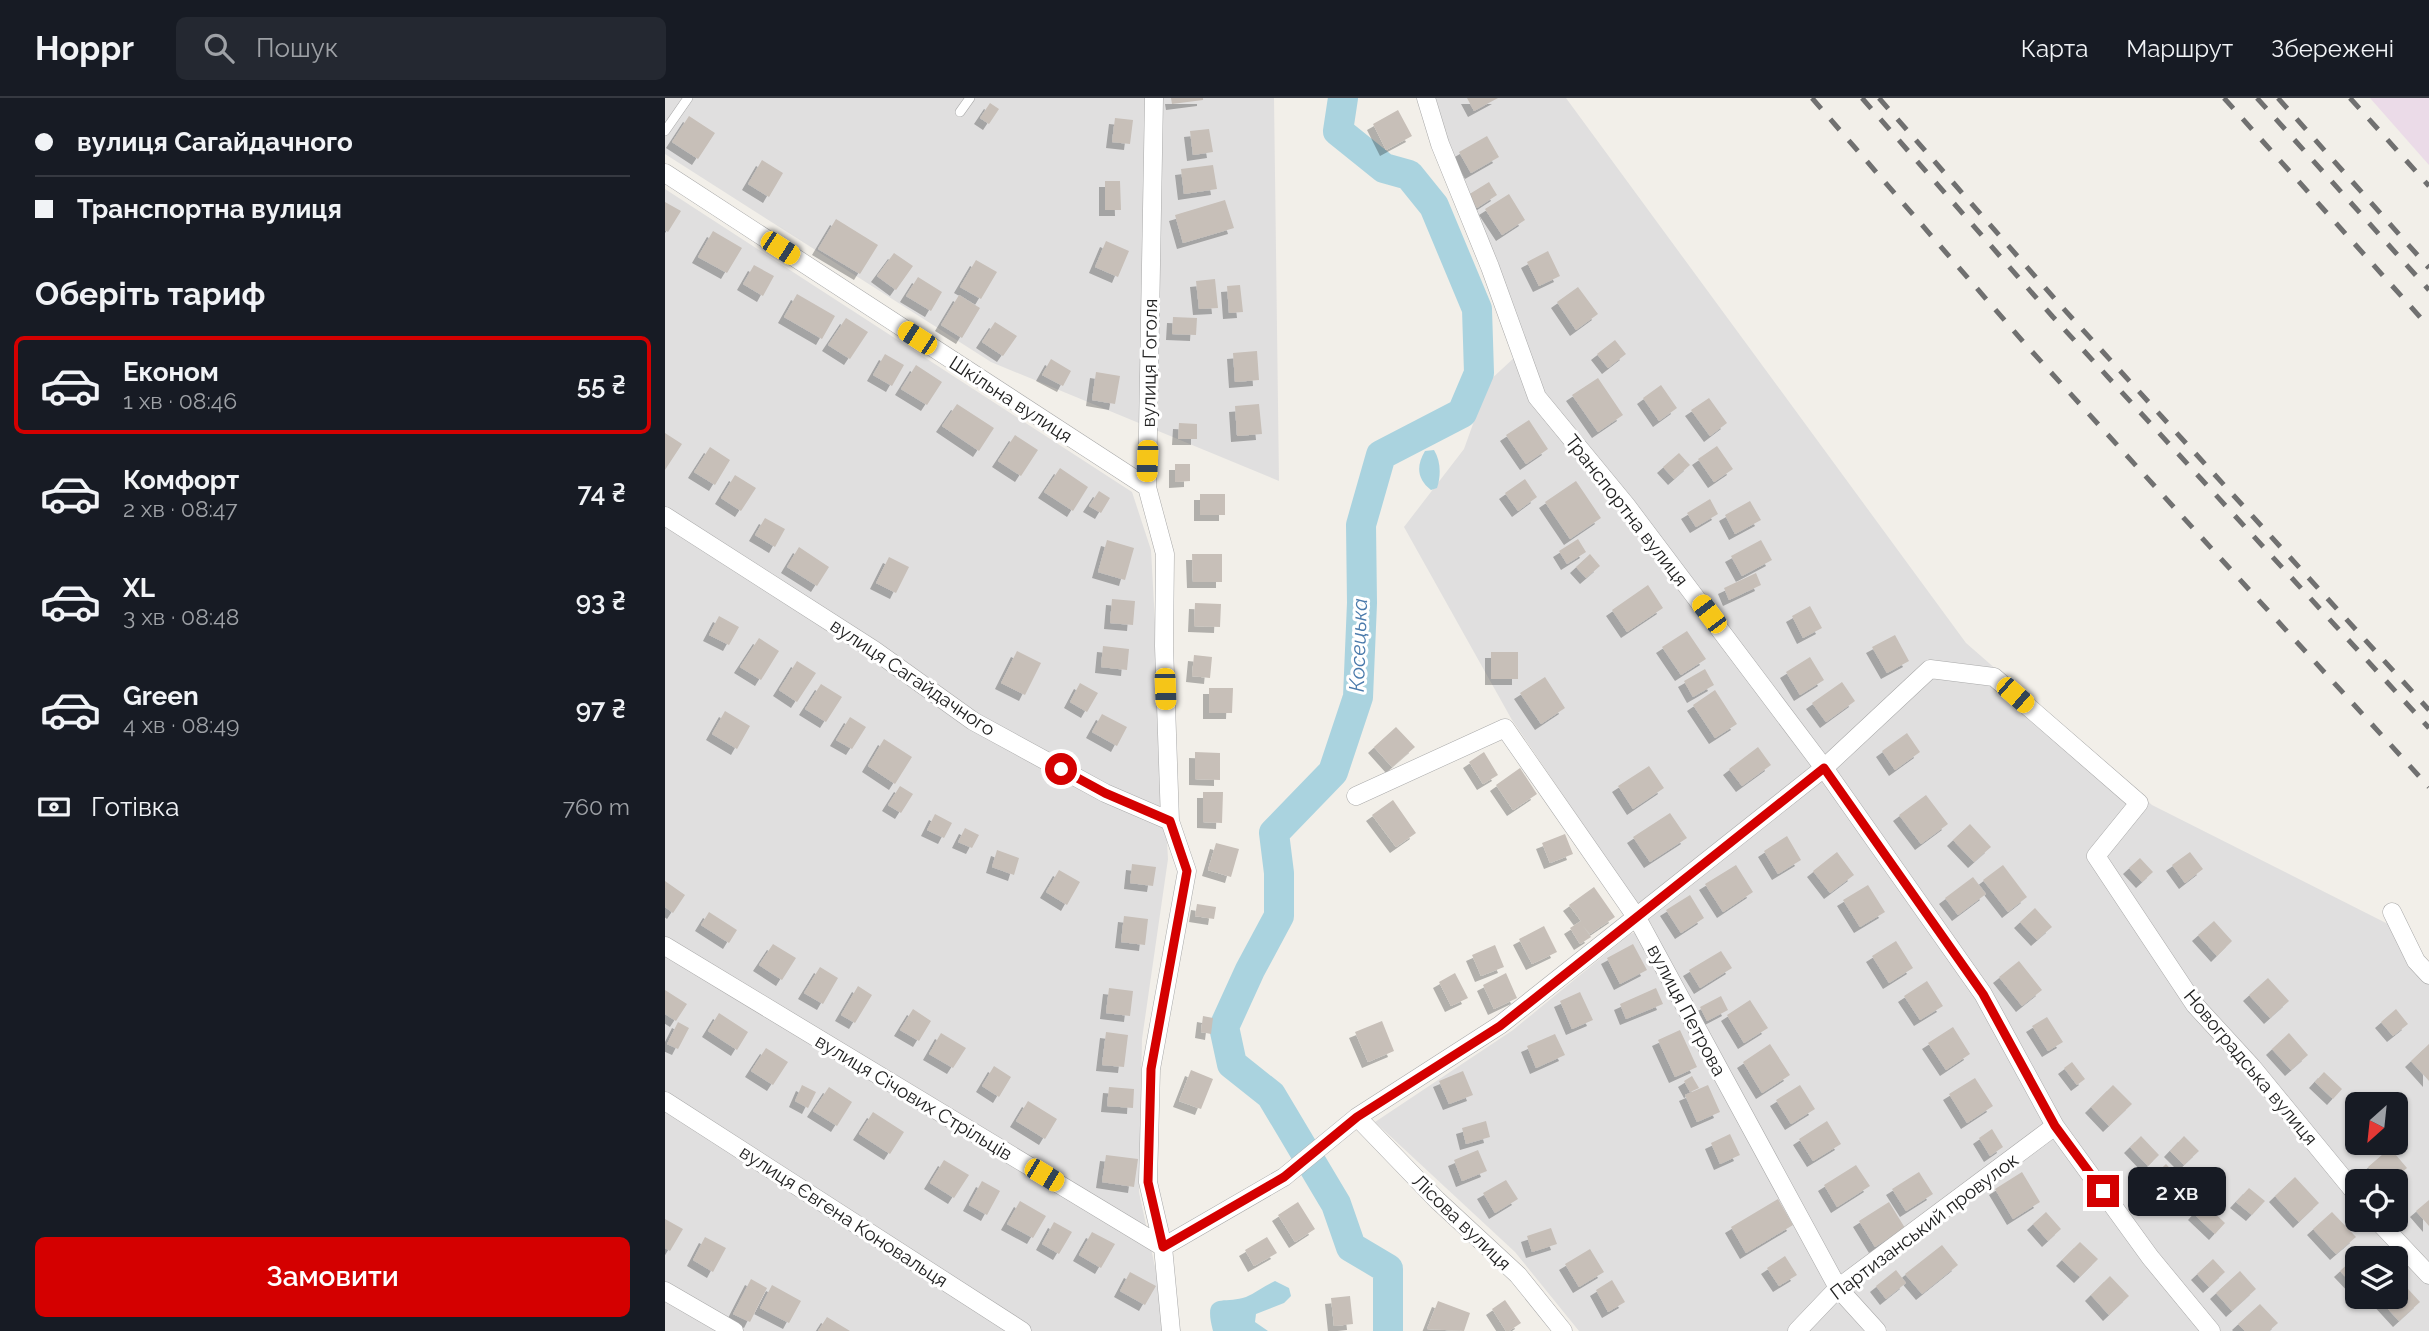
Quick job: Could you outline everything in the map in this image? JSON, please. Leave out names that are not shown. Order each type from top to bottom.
[{"type":"street","name":"вулиця Гоголя","points":[[1154,98],[1147,487],[1165,554],[1164,646],[1170,821],[1187,871],[1151,1069],[1148,1182],[1163,1247],[1171,1331]]},
{"type":"street","name":"Транспортна вулиця","points":[[1426,98],[1440,145],[1490,267],[1537,397],[1626,505],[1824,768],[1983,994],[2055,1126],[2150,1257],[2211,1331]]},
{"type":"street","name":"Шкільна вулиця","points":[[665,173],[1147,487]]},
{"type":"street","name":"вулиця Сагайдачного","points":[[665,516],[874,650],[973,721],[1105,793],[1170,821]]},
{"type":"street","name":"Новоградська вулиця","points":[[1824,768],[1930,668],[1994,677],[2139,803],[2096,856],[2195,1005],[2252,1067],[2345,1180]]},
{"type":"street","name":"вулиця Петрова","points":[[1356,796],[1505,728],[1637,918],[1838,1289],[1877,1331]]},
{"type":"street","points":[[1163,1247],[1284,1177],[1357,1117],[1500,1026],[1824,768]]},
{"type":"street","points":[[2392,912],[2416,961],[2429,975]]},
{"type":"street","name":"вулиця Січових Стрільців","points":[[665,946],[1163,1247]]},
{"type":"street","name":"вулиця Євгена Коновальця","points":[[665,1101],[1022,1331]]},
{"type":"street","name":"Лісова вулиця","points":[[1357,1117],[1437,1200],[1518,1275],[1563,1331]]},
{"type":"street","name":"Партизанський провулок","points":[[1797,1331],[1838,1289],[2055,1126]]},
{"type":"street","points":[[2388,1232],[2429,1275]]},
{"type":"street","points":[[665,1291],[734,1331]]},
{"type":"lane","points":[[665,131],[688,98]]},
{"type":"lane","points":[[960,112],[970,98]]},
{"type":"shaded area","points":[[665,98],[1274,98],[1279,481],[991,362],[665,154]]},
{"type":"shaded area","points":[[1433,98],[1566,98],[1966,643],[2152,805],[2388,924],[2429,984],[2429,1331],[1579,1331],[1515,1252],[1375,1122],[1513,1030],[1630,934],[1653,927],[1512,720],[1404,527],[1464,449],[1488,382],[1528,345],[1459,182]]},
{"type":"shaded area","points":[[2370,98],[2429,98],[2429,165]]},
{"type":"shaded area","points":[[665,189],[1132,492],[1151,550],[1168,859],[1142,1039],[1139,1192],[1158,1281],[1163,1331],[665,1331]]},
{"type":"water","points":[[1434,450],[1440,474],[1437,488],[1431,490],[1423,481],[1419,467],[1425,451]]},
{"type":"water","points":[[1275,1281],[1289,1288],[1291,1296],[1284,1303],[1256,1314],[1255,1322],[1268,1331],[1213,1331],[1210,1310],[1213,1304],[1246,1297]]},
{"type":"building","points":[[1171,98],[1203,98],[1203,100],[1172,104]]},
{"type":"building","points":[[1467,98],[1498,98],[1474,111]]},
{"type":"building","points":[[990,103],[999,109],[989,124],[980,118]]},
{"type":"building","points":[[1398,110],[1412,136],[1386,150],[1373,124]]},
{"type":"building","points":[[689,116],[715,133],[698,159],[672,142]]},
{"type":"building","points":[[1115,118],[1133,120],[1130,144],[1112,142]]},
{"type":"building","points":[[1209,129],[1213,152],[1193,155],[1190,131]]},
{"type":"building","points":[[1487,136],[1499,157],[1471,173],[1459,152]]},
{"type":"building","points":[[762,160],[783,173],[769,197],[748,184]]},
{"type":"building","points":[[1213,165],[1217,189],[1184,194],[1181,169]]},
{"type":"building","points":[[1105,181],[1120,181],[1121,210],[1105,210]]},
{"type":"building","points":[[1489,182],[1497,195],[1477,208],[1468,195]]},
{"type":"building","points":[[1509,194],[1525,220],[1502,235],[1485,209]]},
{"type":"building","points":[[1225,200],[1234,228],[1183,243],[1175,215]]},
{"type":"building","points":[[665,202],[681,211],[668,232],[665,230]]},
{"type":"building","points":[[836,219],[878,245],[860,274],[818,249]]},
{"type":"building","points":[[713,231],[742,248],[727,273],[698,257]]},
{"type":"building","points":[[1106,241],[1129,251],[1118,277],[1095,267]]},
{"type":"building","points":[[1548,251],[1560,276],[1539,286],[1527,262]]},
{"type":"building","points":[[894,253],[913,266],[896,290],[877,276]]},
{"type":"building","points":[[976,260],[997,272],[981,299],[960,287]]},
{"type":"building","points":[[754,265],[774,276],[763,296],[743,284]]},
{"type":"building","points":[[918,277],[942,292],[931,311],[906,296]]},
{"type":"building","points":[[1215,279],[1218,308],[1199,309],[1196,281]]},
{"type":"building","points":[[1240,285],[1243,312],[1229,313],[1227,286]]},
{"type":"building","points":[[1578,287],[1598,314],[1576,330],[1557,302]]},
{"type":"building","points":[[797,294],[835,316],[822,339],[784,317]]},
{"type":"building","points":[[959,295],[980,308],[962,338],[941,325]]},
{"type":"building","points":[[1173,317],[1197,318],[1196,335],[1172,334]]},
{"type":"building","points":[[846,318],[868,332],[850,359],[828,345]]},
{"type":"building","points":[[995,322],[1017,336],[1003,356],[982,342]]},
{"type":"building","points":[[1615,340],[1626,354],[1608,368],[1597,354]]},
{"type":"building","points":[[1257,351],[1259,380],[1235,382],[1233,353]]},
{"type":"building","points":[[885,354],[904,365],[892,386],[873,375]]},
{"type":"building","points":[[1051,359],[1071,371],[1063,386],[1042,375]]},
{"type":"building","points":[[916,365],[942,382],[927,405],[901,389]]},
{"type":"building","points":[[1096,372],[1120,376],[1115,404],[1092,400]]},
{"type":"building","points":[[1598,378],[1623,415],[1598,432],[1572,395]]},
{"type":"building","points":[[1661,385],[1677,408],[1659,421],[1643,398]]},
{"type":"building","points":[[1709,398],[1727,423],[1710,436],[1691,410]]},
{"type":"building","points":[[957,404],[994,428],[979,451],[942,426]]},
{"type":"building","points":[[1259,404],[1262,434],[1237,436],[1235,406]]},
{"type":"building","points":[[1529,420],[1548,449],[1526,464],[1506,435]]},
{"type":"building","points":[[1179,423],[1197,424],[1197,439],[1178,439]]},
{"type":"building","points":[[665,433],[682,444],[665,470]]},
{"type":"building","points":[[1015,435],[1038,450],[1021,476],[998,461]]},
{"type":"building","points":[[1717,446],[1733,469],[1714,482],[1698,459]]},
{"type":"building","points":[[710,447],[730,460],[715,485],[694,472]]},
{"type":"building","points":[[1679,453],[1690,465],[1674,479],[1663,467]]},
{"type":"building","points":[[1175,464],[1190,464],[1190,481],[1175,482]]},
{"type":"building","points":[[1060,468],[1088,487],[1073,511],[1044,492]]},
{"type":"building","points":[[735,475],[756,488],[741,511],[721,498]]},
{"type":"building","points":[[1525,479],[1537,497],[1518,511],[1505,493]]},
{"type":"building","points":[[1576,481],[1601,518],[1570,539],[1545,502]]},
{"type":"building","points":[[1099,491],[1110,498],[1101,513],[1089,506]]},
{"type":"building","points":[[1200,494],[1225,494],[1225,515],[1200,515]]},
{"type":"building","points":[[1710,499],[1718,514],[1696,527],[1687,513]]},
{"type":"building","points":[[1750,501],[1761,520],[1735,534],[1725,515]]},
{"type":"building","points":[[765,518],[785,529],[775,547],[755,535]]},
{"type":"building","points":[[1578,539],[1586,552],[1567,564],[1559,551]]},
{"type":"building","points":[[1107,540],[1134,548],[1125,580],[1098,572]]},
{"type":"building","points":[[1761,540],[1772,560],[1742,576],[1731,556]]},
{"type":"building","points":[[799,547],[829,567],[817,586],[787,567]]},
{"type":"building","points":[[1192,554],[1222,554],[1222,582],[1193,582]]},
{"type":"building","points":[[1590,554],[1600,566],[1586,578],[1576,567]]},
{"type":"building","points":[[889,557],[909,567],[896,593],[876,583]]},
{"type":"building","points":[[1756,573],[1761,585],[1729,600],[1724,588]]},
{"type":"building","points":[[1648,585],[1663,608],[1627,632],[1612,610]]},
{"type":"building","points":[[1112,599],[1135,601],[1133,625],[1110,623]]},
{"type":"building","points":[[1195,603],[1221,604],[1220,627],[1194,626]]},
{"type":"building","points":[[1810,606],[1822,628],[1803,638],[1792,616]]},
{"type":"building","points":[[719,616],[739,627],[729,645],[709,635]]},
{"type":"building","points":[[1687,631],[1706,659],[1681,675],[1662,647]]},
{"type":"building","points":[[1895,635],[1909,661],[1887,673],[1872,647]]},
{"type":"building","points":[[759,638],[779,651],[761,680],[740,667]]},
{"type":"building","points":[[1103,646],[1129,649],[1127,670],[1101,667]]},
{"type":"building","points":[[1017,651],[1041,663],[1025,695],[1001,683]]},
{"type":"building","points":[[1491,652],[1518,652],[1518,679],[1491,679]]},
{"type":"building","points":[[1194,655],[1212,657],[1210,678],[1192,676]]},
{"type":"building","points":[[1810,657],[1824,680],[1800,695],[1786,672]]},
{"type":"building","points":[[797,661],[816,673],[797,702],[779,690]]},
{"type":"building","points":[[1705,669],[1714,685],[1693,697],[1684,681]]},
{"type":"building","points":[[1545,677],[1565,708],[1541,724],[1520,693]]},
{"type":"building","points":[[1842,682],[1855,701],[1826,722],[1812,703]]},
{"type":"building","points":[[1080,683],[1098,693],[1087,712],[1070,702]]},
{"type":"building","points":[[821,684],[842,697],[826,722],[805,709]]},
{"type":"building","points":[[1209,688],[1233,688],[1232,713],[1209,713]]},
{"type":"building","points":[[1715,690],[1737,724],[1715,738],[1693,705]]},
{"type":"building","points":[[725,711],[750,726],[737,749],[712,734]]},
{"type":"building","points":[[1102,714],[1127,727],[1117,746],[1092,732]]},
{"type":"building","points":[[850,717],[866,727],[852,749],[836,740]]},
{"type":"building","points":[[1396,727],[1415,747],[1392,767],[1374,747]]},
{"type":"building","points":[[1907,733],[1920,752],[1895,770],[1882,751]]},
{"type":"building","points":[[884,739],[912,757],[895,784],[868,766]]},
{"type":"building","points":[[1758,747],[1771,765],[1742,786],[1729,769]]},
{"type":"building","points":[[1195,752],[1220,753],[1220,780],[1195,779]]},
{"type":"building","points":[[1484,752],[1498,775],[1483,784],[1469,762]]},
{"type":"building","points":[[1649,766],[1664,788],[1633,809],[1618,786]]},
{"type":"building","points":[[1520,768],[1537,794],[1513,810],[1496,785]]},
{"type":"building","points":[[900,786],[913,794],[901,813],[888,805]]},
{"type":"building","points":[[1203,792],[1223,792],[1222,823],[1203,822]]},
{"type":"building","points":[[1926,795],[1948,824],[1921,844],[1899,815]]},
{"type":"building","points":[[1393,800],[1416,833],[1396,847],[1372,815]]},
{"type":"building","points":[[1670,813],[1687,838],[1650,862],[1633,837]]},
{"type":"building","points":[[935,814],[952,823],[944,838],[927,830]]},
{"type":"building","points":[[1970,824],[1991,847],[1974,862],[1953,840]]},
{"type":"building","points":[[965,828],[979,835],[972,848],[958,842]]},
{"type":"building","points":[[1565,834],[1573,854],[1550,863],[1542,843]]},
{"type":"building","points":[[1787,836],[1801,860],[1778,874],[1764,851]]},
{"type":"building","points":[[1216,843],[1239,849],[1231,877],[1208,870]]},
{"type":"building","points":[[997,850],[1019,858],[1014,875],[992,867]]},
{"type":"building","points":[[1837,852],[1854,875],[1830,893],[1813,871]]},
{"type":"building","points":[[2190,852],[2203,869],[2185,883],[2172,865]]},
{"type":"building","points":[[2140,858],[2153,872],[2142,882],[2129,868]]},
{"type":"building","points":[[1132,864],[1156,867],[1153,886],[1130,883]]},
{"type":"building","points":[[1736,865],[1753,892],[1723,912],[1705,884]]},
{"type":"building","points":[[2003,865],[2027,897],[2008,912],[1983,880]]},
{"type":"building","points":[[1059,870],[1080,882],[1067,905],[1046,892]]},
{"type":"building","points":[[1973,877],[1986,894],[1958,915],[1945,898]]},
{"type":"building","points":[[665,881],[685,895],[673,913],[665,907]]},
{"type":"building","points":[[1868,885],[1885,912],[1860,927],[1843,900]]},
{"type":"building","points":[[1594,887],[1615,917],[1590,934],[1583,926],[1591,937],[1580,944],[1570,928],[1581,921],[1569,905]]},
{"type":"building","points":[[1690,895],[1704,918],[1681,933],[1666,910]]},
{"type":"building","points":[[1197,904],[1216,907],[1214,919],[1195,916]]},
{"type":"building","points":[[2035,908],[2052,927],[2037,940],[2020,922]]},
{"type":"building","points":[[709,912],[737,930],[729,943],[701,925]]},
{"type":"building","points":[[1124,916],[1148,919],[1145,945],[1121,942]]},
{"type":"building","points":[[2214,921],[2232,941],[2217,956],[2198,935]]},
{"type":"building","points":[[1544,926],[1557,952],[1532,964],[1519,939]]},
{"type":"building","points":[[1896,941],[1913,968],[1889,983],[1872,956]]},
{"type":"building","points":[[773,944],[796,958],[782,980],[759,965]]},
{"type":"building","points":[[1633,944],[1647,970],[1620,984],[1607,958]]},
{"type":"building","points":[[1495,945],[1504,967],[1481,976],[1472,955]]},
{"type":"building","points":[[1721,951],[1732,968],[1700,988],[1689,970]]},
{"type":"building","points":[[2019,961],[2042,990],[2022,1006],[1999,977]]},
{"type":"building","points":[[820,967],[838,978],[823,1004],[804,993]]},
{"type":"building","points":[[1455,973],[1468,998],[1451,1006],[1439,982]]},
{"type":"building","points":[[1506,973],[1517,998],[1494,1009],[1483,985]]},
{"type":"building","points":[[2268,978],[2289,1001],[2270,1018],[2249,995]]},
{"type":"building","points":[[1927,981],[1943,1006],[1920,1020],[1904,996]]},
{"type":"building","points":[[858,986],[872,995],[855,1023],[841,1015]]},
{"type":"building","points":[[1109,988],[1133,991],[1130,1016],[1106,1013]]},
{"type":"building","points":[[1656,988],[1663,1004],[1626,1019],[1620,1004]]},
{"type":"building","points":[[665,990],[687,1004],[676,1021],[665,1014]]},
{"type":"building","points":[[1580,992],[1593,1020],[1572,1029],[1560,1001]]},
{"type":"building","points":[[1721,996],[1728,1010],[1707,1021],[1700,1007]]},
{"type":"building","points":[[1750,1000],[1768,1028],[1744,1043],[1727,1015]]},
{"type":"building","points":[[913,1009],[931,1021],[919,1041],[900,1030]]},
{"type":"building","points":[[2396,1009],[2408,1024],[2393,1036],[2381,1022]]},
{"type":"building","points":[[719,1013],[748,1032],[737,1050],[708,1031]]},
{"type":"building","points":[[1203,1016],[1213,1018],[1211,1034],[1201,1032]]},
{"type":"building","points":[[2047,1017],[2063,1042],[2048,1051],[2032,1026]]},
{"type":"building","points":[[1382,1021],[1394,1051],[1368,1062],[1355,1032]]},
{"type":"building","points":[[678,1022],[689,1028],[678,1049],[667,1044]]},
{"type":"building","points":[[1953,1027],[1970,1054],[1946,1070],[1928,1043]]},
{"type":"building","points":[[1680,1030],[1697,1067],[1675,1077],[1658,1040]]},
{"type":"building","points":[[1106,1032],[1128,1035],[1124,1067],[1102,1065]]},
{"type":"building","points":[[941,1033],[966,1048],[953,1068],[929,1054]]},
{"type":"building","points":[[2289,1033],[2308,1055],[2291,1070],[2272,1049]]},
{"type":"building","points":[[1555,1034],[1565,1055],[1536,1068],[1527,1046]]},
{"type":"building","points":[[1770,1044],[1790,1075],[1762,1093],[1743,1062]]},
{"type":"building","points":[[2429,1044],[2429,1081],[2411,1061]]},
{"type":"building","points":[[766,1048],[788,1062],[773,1085],[751,1071]]},
{"type":"building","points":[[2072,1062],[2085,1079],[2077,1085],[2064,1068]]},
{"type":"building","points":[[994,1066],[1011,1077],[999,1097],[982,1086]]},
{"type":"building","points":[[1191,1070],[1213,1079],[1201,1109],[1179,1101]]},
{"type":"building","points":[[1463,1071],[1473,1095],[1449,1104],[1439,1081]]},
{"type":"building","points":[[2324,1072],[2342,1089],[2333,1099],[2315,1082]]},
{"type":"building","points":[[1692,1076],[1699,1088],[1690,1092],[1684,1081]]},
{"type":"building","points":[[1975,1078],[1993,1106],[1967,1123],[1949,1094]]},
{"type":"building","points":[[802,1085],[816,1092],[808,1108],[795,1101]]},
{"type":"building","points":[[1708,1085],[1720,1112],[1697,1122],[1685,1095]]},
{"type":"building","points":[[1800,1085],[1815,1109],[1791,1124],[1776,1100]]},
{"type":"building","points":[[2113,1085],[2132,1104],[2109,1126],[2091,1107]]},
{"type":"building","points":[[829,1087],[852,1102],[837,1126],[813,1111]]},
{"type":"building","points":[[1109,1087],[1134,1089],[1133,1108],[1107,1106]]},
{"type":"building","points":[[1028,1101],[1057,1119],[1045,1139],[1016,1121]]},
{"type":"building","points":[[873,1112],[904,1132],[890,1154],[859,1134]]},
{"type":"building","points":[[1486,1121],[1490,1137],[1466,1144],[1462,1128]]},
{"type":"building","points":[[1827,1121],[1841,1144],[1813,1161],[1799,1139]]},
{"type":"building","points":[[1992,1129],[2003,1147],[1990,1156],[1979,1138]]},
{"type":"building","points":[[1730,1134],[1740,1155],[1720,1164],[1711,1143]]},
{"type":"building","points":[[2141,1136],[2159,1155],[2148,1166],[2130,1147]]},
{"type":"building","points":[[2184,1136],[2199,1151],[2184,1165],[2170,1151]]},
{"type":"building","points":[[1478,1150],[1487,1171],[1462,1181],[1454,1160]]},
{"type":"building","points":[[1106,1155],[1138,1159],[1134,1187],[1102,1182]]},
{"type":"building","points":[[2382,1155],[2396,1155],[2407,1168],[2370,1169],[2368,1167]]},
{"type":"building","points":[[944,1160],[969,1175],[954,1198],[930,1183]]},
{"type":"building","points":[[2166,1164],[2194,1194],[2181,1206],[2169,1194],[2157,1206],[2140,1189]]},
{"type":"building","points":[[1856,1165],[1870,1186],[1837,1207],[1824,1185]]},
{"type":"building","points":[[1919,1172],[1933,1194],[1906,1211],[1892,1189]]},
{"type":"building","points":[[2022,1172],[2040,1202],[2013,1219],[1995,1189]]},
{"type":"building","points":[[2295,1177],[2319,1203],[2299,1222],[2275,1196]]},
{"type":"building","points":[[1506,1180],[1518,1199],[1495,1213],[1483,1193]]},
{"type":"building","points":[[982,1181],[1000,1191],[987,1215],[969,1205]]},
{"type":"building","points":[[2249,1188],[2265,1201],[2252,1215],[2236,1202]]},
{"type":"building","points":[[1778,1199],[1793,1225],[1746,1253],[1731,1227]]},
{"type":"building","points":[[2429,1200],[2429,1226],[2416,1211]]},
{"type":"building","points":[[1020,1201],[1046,1216],[1033,1238],[1007,1224]]},
{"type":"building","points":[[1298,1202],[1315,1229],[1295,1242],[1278,1215]]},
{"type":"building","points":[[1889,1202],[1905,1228],[1875,1247],[1859,1221]]},
{"type":"building","points":[[2204,1203],[2225,1223],[2215,1234],[2194,1214]]},
{"type":"building","points":[[2046,1212],[2061,1229],[2048,1241],[2033,1224]]},
{"type":"building","points":[[2332,1212],[2345,1226],[2345,1232],[2351,1232],[2356,1237],[2336,1254],[2313,1229]]},
{"type":"building","points":[[665,1219],[683,1229],[670,1251],[665,1248]]},
{"type":"building","points":[[1054,1222],[1072,1232],[1059,1254],[1042,1244]]},
{"type":"building","points":[[1551,1228],[1557,1244],[1532,1252],[1527,1236]]},
{"type":"building","points":[[1092,1232],[1115,1244],[1101,1268],[1079,1255]]},
{"type":"building","points":[[705,1237],[726,1248],[713,1272],[693,1260]]},
{"type":"building","points":[[1267,1237],[1277,1253],[1254,1266],[1245,1250]]},
{"type":"building","points":[[2080,1242],[2098,1259],[2080,1277],[2062,1260]]},
{"type":"building","points":[[1942,1245],[1958,1265],[1922,1294],[1905,1274]]},
{"type":"building","points":[[1590,1249],[1604,1272],[1579,1287],[1565,1264]]},
{"type":"building","points":[[1785,1256],[1797,1275],[1779,1286],[1767,1268]]},
{"type":"building","points":[[2213,1259],[2225,1272],[2209,1287],[2197,1274]]},
{"type":"building","points":[[1896,1270],[1906,1283],[1886,1299],[1876,1286]]},
{"type":"building","points":[[2240,1271],[2256,1289],[2232,1311],[2216,1293]]},
{"type":"building","points":[[1130,1272],[1156,1286],[1145,1305],[1120,1291]]},
{"type":"building","points":[[2110,1276],[2129,1296],[2109,1315],[2091,1295]]},
{"type":"building","points":[[751,1279],[767,1288],[750,1322],[733,1314]]},
{"type":"building","points":[[1612,1280],[1625,1302],[1608,1312],[1596,1290]]},
{"type":"building","points":[[772,1285],[801,1301],[789,1323],[760,1308]]},
{"type":"building","points":[[2408,1289],[2420,1302],[2399,1321],[2388,1309],[2408,1309]]},
{"type":"building","points":[[1350,1296],[1353,1324],[1334,1326],[1331,1298]]},
{"type":"building","points":[[1505,1300],[1521,1323],[1509,1331],[1506,1331],[1492,1309]]},
{"type":"building","points":[[1438,1301],[1470,1313],[1464,1331],[1427,1329]]},
{"type":"building","points":[[2260,1304],[2278,1323],[2269,1331],[2245,1331],[2238,1324]]},
{"type":"building","points":[[827,1317],[850,1331],[818,1331]]},
{"type":"waterway","name":"Косецька","points":[[1343,98],[1338,131],[1384,168],[1409,175],[1434,206],[1477,309],[1479,373],[1462,413],[1381,455],[1361,525],[1362,603],[1358,697],[1333,772],[1274,833],[1279,873],[1279,916],[1224,1027],[1232,1064],[1271,1095],[1336,1204],[1351,1247],[1388,1269],[1388,1331]]},
{"type":"railway","points":[[1812,98],[2026,345],[2429,787]]},
{"type":"railway","points":[[1862,98],[2053,317],[2429,728]]},
{"type":"railway","points":[[1879,98],[2062,307],[2429,710]]},
{"type":"railway","points":[[2224,98],[2429,327]]},
{"type":"railway","points":[[2257,98],[2429,290]]},
{"type":"railway","points":[[2278,98],[2429,268]]},
{"type":"railway","points":[[2350,98],[2429,186]]},
{"type":"route","points":[[1061,769],[1105,793],[1170,821],[1187,871],[1151,1069],[1148,1182],[1163,1247],[1284,1177],[1357,1117],[1500,1026],[1824,768],[1983,994],[2055,1126],[2103,1191]]}]
